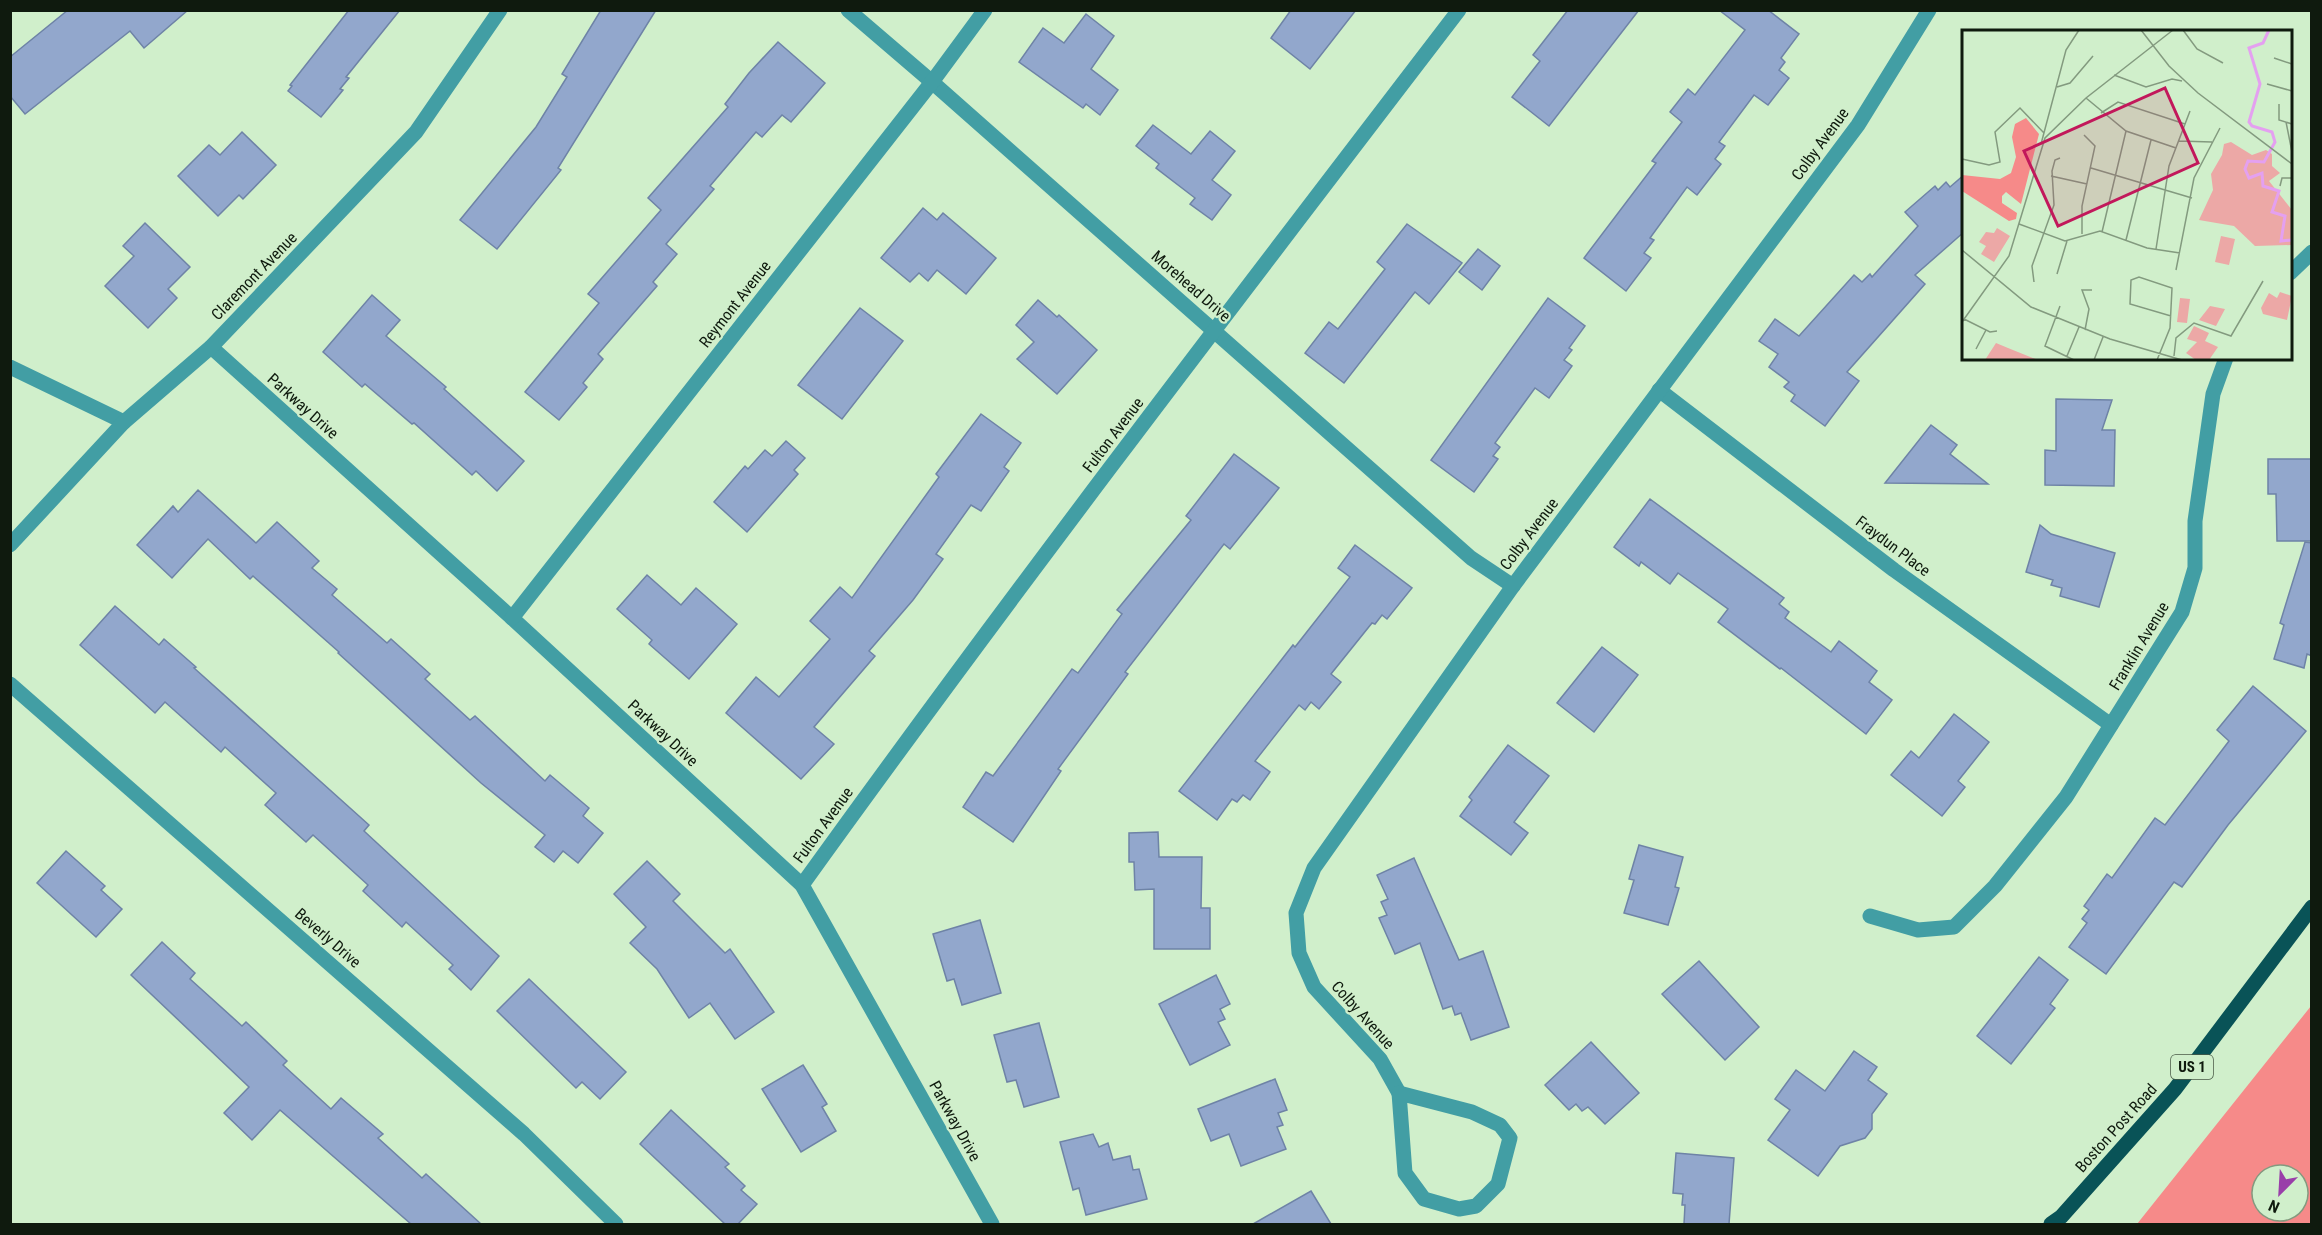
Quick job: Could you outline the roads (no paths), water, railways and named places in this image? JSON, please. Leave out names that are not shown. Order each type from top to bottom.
[{"type":"main road","name":"Boston Post Road","points":[[2051,1224],[2061,1217],[2175,1089],[2312,907]]},
{"type":"street","name":"Claremont Avenue","points":[[10,545],[124,422],[211,347],[416,132],[500,10]]},
{"type":"street","name":"Morehead Drive","points":[[848,10],[1471,558],[1513,586]]},
{"type":"street","name":"Reymont Avenue","points":[[512,618],[932,82],[985,10]]},
{"type":"street","name":"Fulton Avenue","points":[[802,885],[923,717],[1214,330],[1459,10]]},
{"type":"street","name":"Colby Avenue","points":[[1399,1093],[1472,1112],[1500,1125],[1510,1138],[1498,1184],[1476,1206],[1459,1209],[1424,1199],[1405,1173],[1399,1093],[1380,1059],[1314,987],[1299,953],[1296,913],[1314,868],[1513,586],[1857,125],[1929,10]]},
{"type":"street","points":[[2292,271],[2312,252]]},
{"type":"street","name":"Parkway Drive","points":[[211,347],[512,618],[802,885],[992,1224]]},
{"type":"street","name":"Franklin Avenue","points":[[1870,916],[1918,930],[1954,927],[1995,886],[2066,797],[2182,612],[2195,568],[2195,521],[2213,394],[2225,360]]},
{"type":"street","points":[[10,367],[124,422]]},
{"type":"street","name":"Fraydun Place","points":[[1659,390],[1894,570],[2111,725]]},
{"type":"street","name":"Beverly Drive","points":[[10,684],[524,1134],[616,1224]]}]
